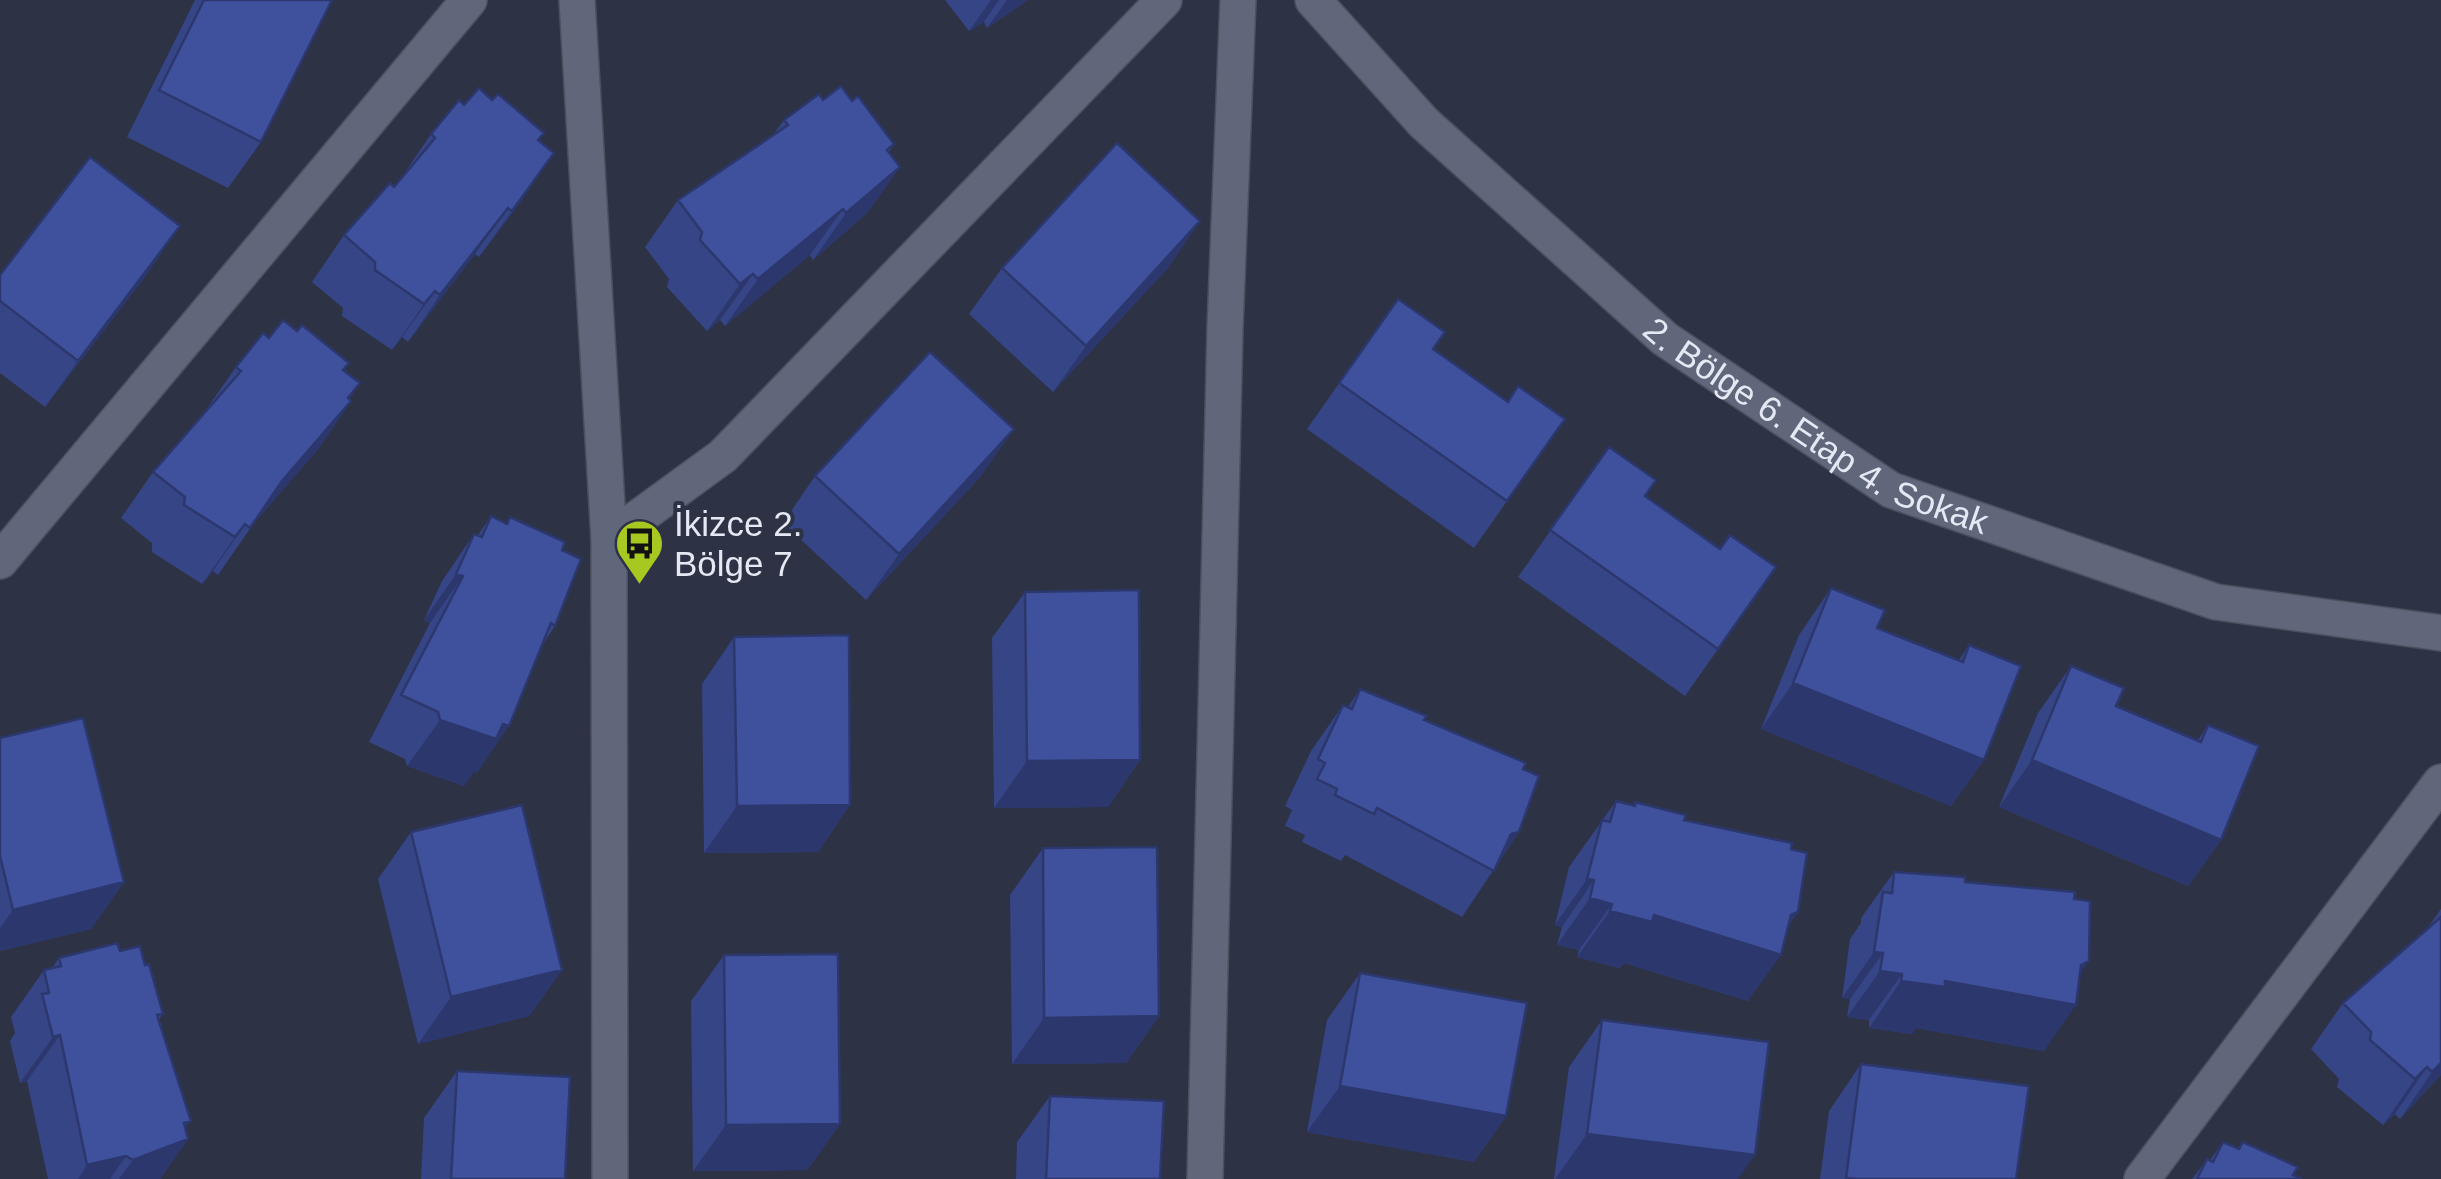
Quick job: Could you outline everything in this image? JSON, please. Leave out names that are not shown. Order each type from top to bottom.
[{"type":"street","points":[[0,561],[469,0]]},
{"type":"street","points":[[577,0],[610,538],[610,1179]]},
{"type":"street","points":[[610,538],[723,456],[1164,0]]},
{"type":"street","points":[[1205,1179],[1225,328],[1238,0]]},
{"type":"street","name":"2. Bölge 6. Etap 4. Sokak","points":[[1313,0],[1424,123],[1665,339],[1891,490],[2216,602],[2441,633]]},
{"type":"street","points":[[2142,1179],[2441,782]]},
{"type":"building","points":[[204,0],[332,0],[261,142],[159,90]]},
{"type":"building","points":[[841,86],[852,101],[858,96],[894,144],[887,150],[900,167],[758,279],[753,274],[740,284],[700,240],[702,232],[678,200],[788,125],[784,120],[819,94],[823,100]]},
{"type":"building","points":[[479,88],[492,100],[498,94],[544,133],[538,140],[554,153],[512,211],[508,208],[440,295],[435,291],[424,304],[375,270],[375,262],[344,235],[390,183],[394,187],[435,138],[431,134],[459,100],[464,105]]},
{"type":"building","points":[[1117,143],[1200,221],[1086,346],[1002,268]]},
{"type":"building","points":[[90,157],[180,226],[78,361],[0,301],[0,275]]},
{"type":"building","points":[[1398,299],[1445,332],[1433,349],[1508,402],[1518,386],[1565,419],[1507,501],[1339,383]]},
{"type":"building","points":[[283,320],[297,331],[302,325],[349,363],[343,370],[360,383],[348,398],[351,401],[282,481],[250,528],[245,524],[235,537],[184,505],[185,497],[153,472],[241,371],[236,367],[263,333],[269,338]]},
{"type":"building","points":[[930,352],[1014,429],[899,554],[815,476]]},
{"type":"building","points":[[1609,447],[1656,480],[1645,496],[1720,549],[1730,535],[1776,567],[1718,649],[1550,530]]},
{"type":"building","points":[[491,516],[507,524],[510,517],[565,542],[562,550],[581,559],[509,726],[503,724],[496,739],[440,720],[438,712],[401,695],[463,576],[456,574],[474,534],[482,537]]},
{"type":"building","points":[[1831,588],[1885,610],[1877,628],[1963,662],[1969,645],[2021,666],[1984,760],[1793,683]]},
{"type":"building","points":[[1139,590],[1140,760],[1027,761],[1025,592]]},
{"type":"building","points":[[849,635],[850,805],[737,806],[734,637]]},
{"type":"building","points":[[2071,666],[2124,688],[2116,706],[2201,742],[2208,725],[2259,746],[2221,840],[2032,760]]},
{"type":"building","points":[[1360,689],[1526,763],[1523,769],[1539,776],[1519,832],[1511,834],[1494,871],[1377,808],[1374,814],[1335,795],[1337,789],[1317,779],[1325,763],[1318,759],[1343,705],[1352,709]]},
{"type":"building","points":[[83,718],[124,882],[13,910],[0,856],[0,738]]},
{"type":"building","points":[[1616,801],[1635,806],[1635,802],[1686,815],[1684,820],[1792,843],[1791,849],[1807,853],[1798,912],[1791,915],[1781,955],[1654,915],[1652,922],[1610,911],[1612,904],[1590,898],[1594,880],[1587,879],[1602,820],[1610,822]]},
{"type":"building","points":[[522,805],[562,970],[451,997],[411,832]]},
{"type":"building","points":[[1157,847],[1159,1016],[1044,1018],[1043,848]]},
{"type":"building","points":[[1894,872],[2075,892],[2074,899],[2090,901],[2089,961],[2081,965],[2076,1005],[1945,981],[1945,987],[1901,981],[1902,974],[1880,971],[1883,953],[1874,952],[1883,892],[1892,893]]},
{"type":"building","points":[[2441,917],[2441,1063],[2432,1072],[2427,1067],[2415,1079],[2370,1040],[2371,1032],[2343,1003]]},
{"type":"building","points":[[117,943],[120,951],[140,946],[145,965],[149,964],[163,1014],[157,1015],[191,1121],[184,1123],[188,1139],[133,1160],[126,1156],[87,1165],[60,1035],[53,1037],[42,994],[49,993],[44,970],[61,966],[59,958]]},
{"type":"building","points":[[838,954],[840,1124],[726,1125],[724,955]]},
{"type":"building","points":[[1360,973],[1527,1003],[1506,1116],[1340,1086]]},
{"type":"building","points":[[1602,1020],[1769,1042],[1755,1155],[1587,1134]]},
{"type":"building","points":[[1861,1064],[2029,1086],[2016,1179],[1846,1178]]},
{"type":"building","points":[[457,1071],[570,1077],[565,1179],[451,1179]]},
{"type":"building","points":[[1050,1096],[1164,1101],[1160,1179],[1046,1179]]},
{"type":"building","points":[[2223,1142],[2239,1149],[2243,1142],[2298,1167],[2293,1175],[2302,1179],[2197,1179],[2207,1159],[2213,1162]]},
{"type":"place","name":"İkizce 2. Bölge 7","points":[[639,586]]}]
